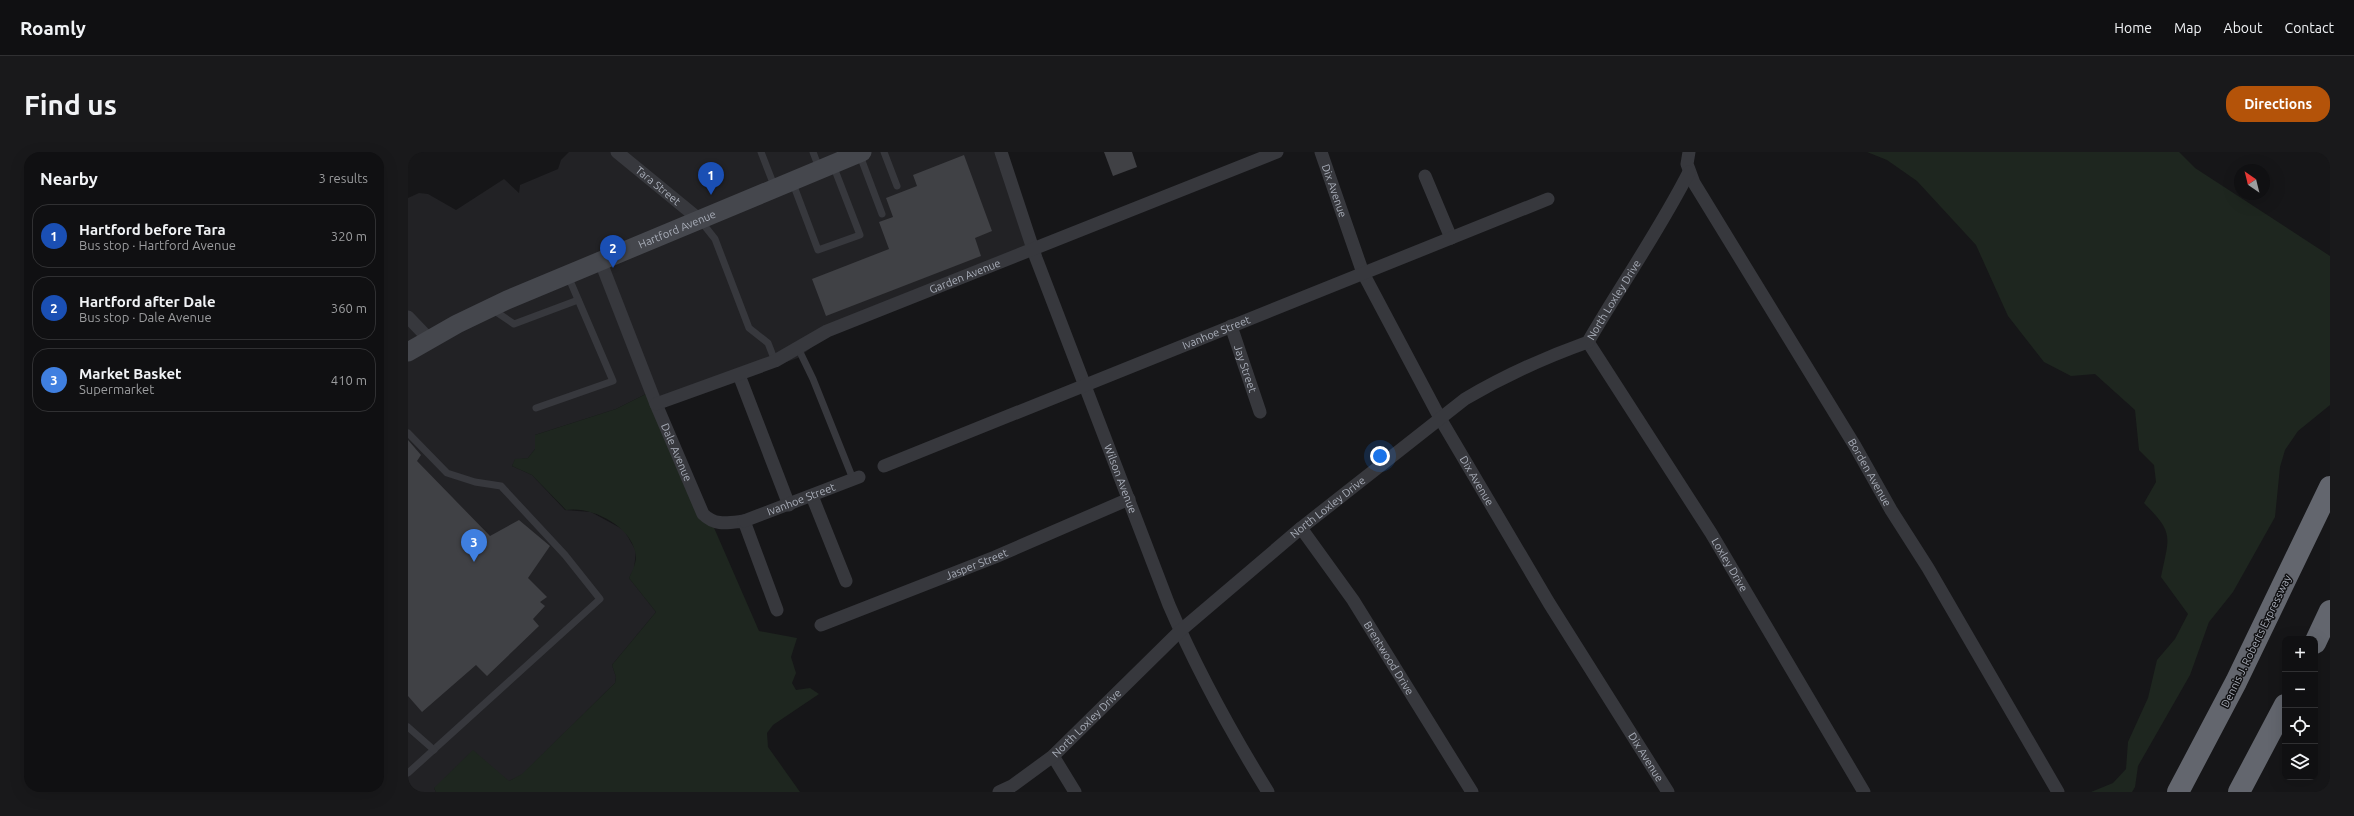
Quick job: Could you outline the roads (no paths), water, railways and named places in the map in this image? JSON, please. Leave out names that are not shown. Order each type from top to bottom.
[{"type":"highway","name":"Dennis J. Roberts Expressway","points":[[2178,792],[2236,682],[2330,487]]},
{"type":"highway","points":[[2318,637],[2330,611]]},
{"type":"highway","points":[[2239,792],[2283,708]]},
{"type":"main road","name":"Hartford Avenue","points":[[408,352],[429,339],[491,308],[567,274],[784,184],[822,162],[860,152]]},
{"type":"street","name":"Tara Street","points":[[616,152],[700,220]]},
{"type":"street","name":"Wilson Avenue","points":[[1001,152],[1034,250],[1180,631],[1240,745],[1268,792]]},
{"type":"street","name":"Garden Avenue","points":[[656,404],[775,361],[827,331],[1034,250],[1277,152]]},
{"type":"street","name":"Dix Avenue","points":[[1321,152],[1363,273],[1441,420],[1549,602],[1668,792]]},
{"type":"street","points":[[1689,152],[1687,164],[1689,172]]},
{"type":"street","name":"North Loxley Drive","points":[[999,792],[1012,786],[1053,756],[1180,631],[1301,528],[1441,420],[1465,399],[1488,386],[1560,352],[1588,342],[1610,304],[1668,214],[1689,172]]},
{"type":"street","name":"Borden Avenue","points":[[1689,172],[1952,607],[2058,792]]},
{"type":"street","points":[[1425,176],[1451,238]]},
{"type":"street","name":"Ivanhoe Street","points":[[884,466],[1548,199]]},
{"type":"street","name":"Dale Avenue","points":[[600,260],[656,404],[703,514],[711,522],[744,521]]},
{"type":"street","points":[[408,318],[429,339]]},
{"type":"street","name":"Jay Street","points":[[1232,326],[1260,412]]},
{"type":"street","name":"Loxley Drive","points":[[1588,342],[1711,533],[1864,792]]},
{"type":"street","points":[[739,375],[789,505]]},
{"type":"street","name":"Ivanhoe Street","points":[[744,521],[856,478]]},
{"type":"street","points":[[812,496],[846,580]]},
{"type":"street","name":"Jasper Street","points":[[822,625],[995,557],[1129,499]]},
{"type":"street","points":[[744,521],[777,610]]},
{"type":"street","name":"Brentwood Drive","points":[[1301,528],[1353,600],[1472,792]]},
{"type":"street","points":[[1053,756],[1075,792]]},
{"type":"lane","points":[[760,152],[784,184],[818,250],[860,235],[822,162]]},
{"type":"lane","points":[[860,152],[882,214]]},
{"type":"lane","points":[[884,152],[897,186]]},
{"type":"lane","points":[[700,220],[715,239],[749,328],[768,343],[775,361]]},
{"type":"lane","points":[[536,408],[613,381],[567,274]]},
{"type":"lane","points":[[491,308],[514,324],[578,300]]},
{"type":"lane","points":[[798,348],[856,478]]},
{"type":"lane","points":[[408,433],[447,473],[475,482],[501,486],[565,555],[600,599],[408,773]]},
{"type":"lane","points":[[408,727],[434,750]]},
{"type":"place","name":"Hartford before Tara","points":[[711,195]]},
{"type":"place","name":"Hartford after Dale","points":[[613,268]]},
{"type":"place","name":"Market Basket","points":[[474,562]]}]
